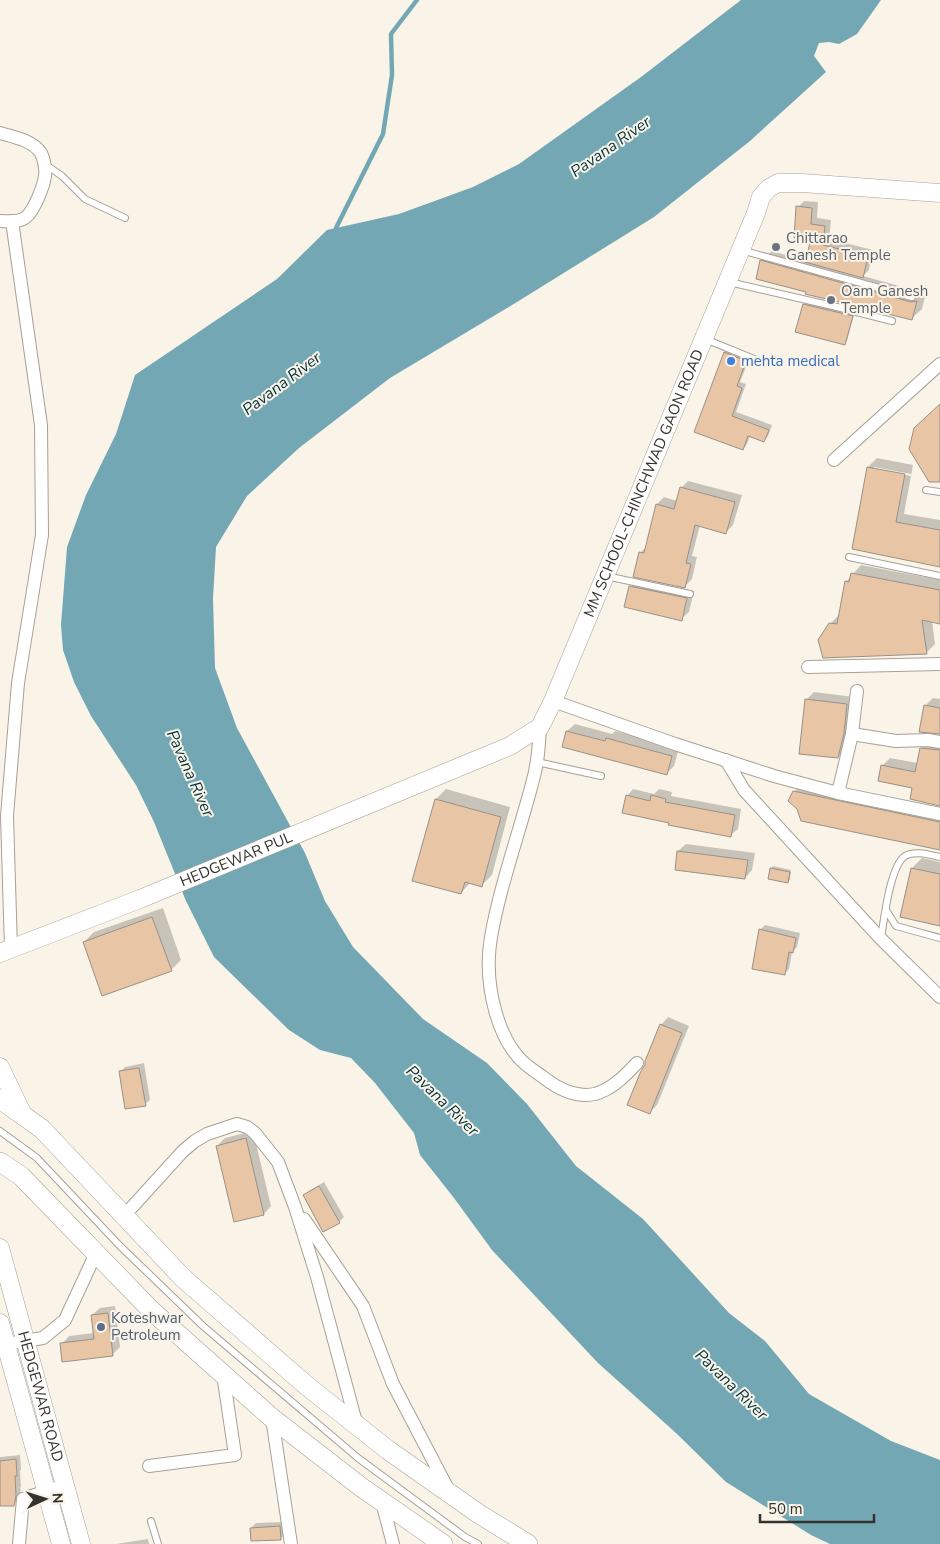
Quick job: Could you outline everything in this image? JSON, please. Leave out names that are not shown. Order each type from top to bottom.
[{"type":"main road","name":"MM SCHOOL-CHINCHWAD GAON ROAD","points":[[540,727],[553,701],[761,198],[769,188],[778,183],[940,193]]},
{"type":"main road","name":"HEDGEWAR PUL","points":[[5,951],[140,899],[510,746],[540,727]]},
{"type":"main road","points":[[0,1067],[22,1115]]},
{"type":"main road","points":[[0,1099],[42,1129],[183,1278],[307,1386],[388,1450],[479,1514],[528,1544]]},
{"type":"main road","points":[[0,1162],[21,1176],[152,1311],[272,1418],[360,1487],[443,1544]]},
{"type":"main road","name":"HEDGEWAR ROAD","points":[[0,1248],[81,1544]]},
{"type":"main road","name":"HEDGEWAR ROAD","points":[[0,1323],[60,1544]]},
{"type":"street","points":[[0,133],[27,141],[40,153],[44,164],[45,176],[27,217],[21,220],[6,221],[41,425],[42,535],[18,683],[7,816],[5,951]]},
{"type":"street","points":[[834,460],[940,364]]},
{"type":"street","points":[[808,667],[940,664]]},
{"type":"street","points":[[838,793],[852,734],[857,691]]},
{"type":"street","points":[[553,701],[774,776],[838,793],[940,814]]},
{"type":"street","points":[[540,727],[534,778],[506,872],[490,939],[488,974],[494,1012],[521,1060],[554,1086],[573,1095],[596,1094],[610,1087],[638,1064]]},
{"type":"street","points":[[852,734],[896,741],[928,740],[940,742]]},
{"type":"street","points":[[726,760],[744,790],[881,939],[940,997]]},
{"type":"street","points":[[124,1216],[183,1151],[195,1141],[207,1134],[237,1124],[247,1127],[255,1134],[278,1162],[295,1206],[317,1277],[357,1426]]},
{"type":"street","points":[[295,1206],[363,1306],[393,1384],[451,1494]]},
{"type":"street","points":[[6,1344],[43,1338],[66,1320],[96,1253]]},
{"type":"street","points":[[149,1466],[235,1455],[223,1374]]},
{"type":"street","points":[[272,1418],[291,1544]]},
{"type":"street","points":[[19,1544],[23,1500],[65,1485]]},
{"type":"street","points":[[382,1502],[393,1544]]},
{"type":"lane","points":[[44,164],[62,176],[85,199],[124,218]]},
{"type":"lane","points":[[740,250],[912,297]]},
{"type":"lane","points":[[727,281],[892,322]]},
{"type":"lane","points":[[703,339],[764,363]]},
{"type":"lane","points":[[926,490],[940,492]]},
{"type":"lane","points":[[849,556],[940,576]]},
{"type":"lane","points":[[605,575],[690,594]]},
{"type":"lane","points":[[536,762],[601,776]]},
{"type":"lane","points":[[881,939],[892,879],[899,863],[905,856],[912,854],[940,857]]},
{"type":"lane","points":[[886,910],[896,926],[940,938]]},
{"type":"lane","points":[[0,1131],[37,1158],[120,1246],[202,1326],[358,1458],[465,1537],[478,1544]]},
{"type":"lane","points":[[152,1521],[158,1544]]},
{"type":"water","name":"Pavana River","points":[[741,0],[881,0],[857,34],[839,44],[819,43],[814,56],[826,72],[750,141],[654,217],[390,378],[299,448],[247,496],[216,547],[213,598],[215,668],[237,728],[305,853],[325,901],[353,947],[423,1019],[487,1063],[527,1104],[576,1166],[643,1219],[729,1313],[765,1341],[809,1394],[891,1441],[940,1460],[940,1544],[830,1544],[811,1535],[726,1482],[676,1433],[598,1363],[492,1250],[420,1155],[414,1133],[375,1083],[351,1058],[320,1050],[289,1030],[214,957],[186,901],[154,822],[136,785],[91,716],[74,682],[63,650],[61,625],[67,547],[86,495],[116,434],[135,375],[277,279],[327,230],[399,214],[473,187],[519,164],[641,77]]},
{"type":"building","points":[[796,206],[812,208],[811,224],[825,226],[823,245],[868,256],[863,278],[805,262],[811,239],[794,238]]},
{"type":"building","points":[[760,260],[911,302],[917,301],[912,320],[805,294],[806,292],[756,279]]},
{"type":"building","points":[[803,304],[853,316],[845,345],[795,332]]},
{"type":"building","points":[[724,352],[746,361],[737,386],[742,388],[732,416],[769,430],[764,442],[748,436],[743,450],[694,432]]},
{"type":"building","points":[[940,404],[940,482],[929,482],[909,449],[914,428]]},
{"type":"building","points":[[867,467],[905,474],[896,522],[940,530],[940,567],[852,549]]},
{"type":"building","points":[[680,487],[735,502],[726,534],[695,525],[686,563],[691,564],[685,588],[633,577],[639,552],[644,553],[656,504],[674,509]]},
{"type":"building","points":[[851,573],[940,590],[940,624],[922,620],[927,654],[823,658],[818,640],[829,623],[837,624],[845,581],[849,582]]},
{"type":"building","points":[[629,586],[687,598],[682,621],[624,607]]},
{"type":"building","points":[[805,699],[847,704],[844,733],[838,758],[799,754]]},
{"type":"building","points":[[924,705],[940,708],[940,734],[919,732]]},
{"type":"building","points":[[566,731],[605,741],[606,738],[672,756],[667,775],[562,747]]},
{"type":"building","points":[[920,748],[940,750],[940,806],[910,799],[912,788],[878,781],[881,765],[915,772]]},
{"type":"building","points":[[793,791],[940,822],[940,850],[801,821],[797,809],[788,801]]},
{"type":"building","points":[[626,795],[650,801],[651,795],[666,799],[665,802],[735,815],[731,837],[668,825],[669,823],[622,813]]},
{"type":"building","points":[[435,799],[501,817],[482,887],[465,882],[461,894],[412,881]]},
{"type":"building","points":[[677,851],[748,860],[745,879],[675,870]]},
{"type":"building","points":[[770,868],[790,872],[788,883],[768,879]]},
{"type":"building","points":[[911,868],[940,874],[940,926],[900,917]]},
{"type":"building","points":[[152,917],[172,971],[102,996],[83,942]]},
{"type":"building","points":[[759,929],[796,938],[793,953],[789,952],[785,975],[752,969]]},
{"type":"building","points":[[660,1024],[682,1033],[650,1114],[627,1105],[645,1065]]},
{"type":"building","points":[[139,1068],[146,1106],[125,1109],[119,1071]]},
{"type":"building","points":[[246,1138],[264,1215],[234,1222],[216,1146]]},
{"type":"building","points":[[319,1186],[340,1223],[323,1232],[303,1195]]},
{"type":"building","name":"Koteshwar Petroleum","points":[[108,1313],[113,1356],[62,1362],[60,1343],[94,1339],[91,1315]]},
{"type":"building","points":[[16,1459],[17,1476],[15,1476],[16,1495],[14,1506],[0,1506],[0,1461]]},
{"type":"building","points":[[280,1526],[281,1540],[251,1541],[250,1528]]},
{"type":"waterway","points":[[336,233],[336,228],[383,134],[392,75],[391,34],[417,0]]},
{"type":"place","name":"Chittarao Ganesh Temple","points":[[776,247]]},
{"type":"place","name":"Oam Ganesh Temple","points":[[831,300]]},
{"type":"place","name":"mehta medical","points":[[731,361]]},
{"type":"place","name":"Koteshwar Petroleum","points":[[101,1327]]}]
